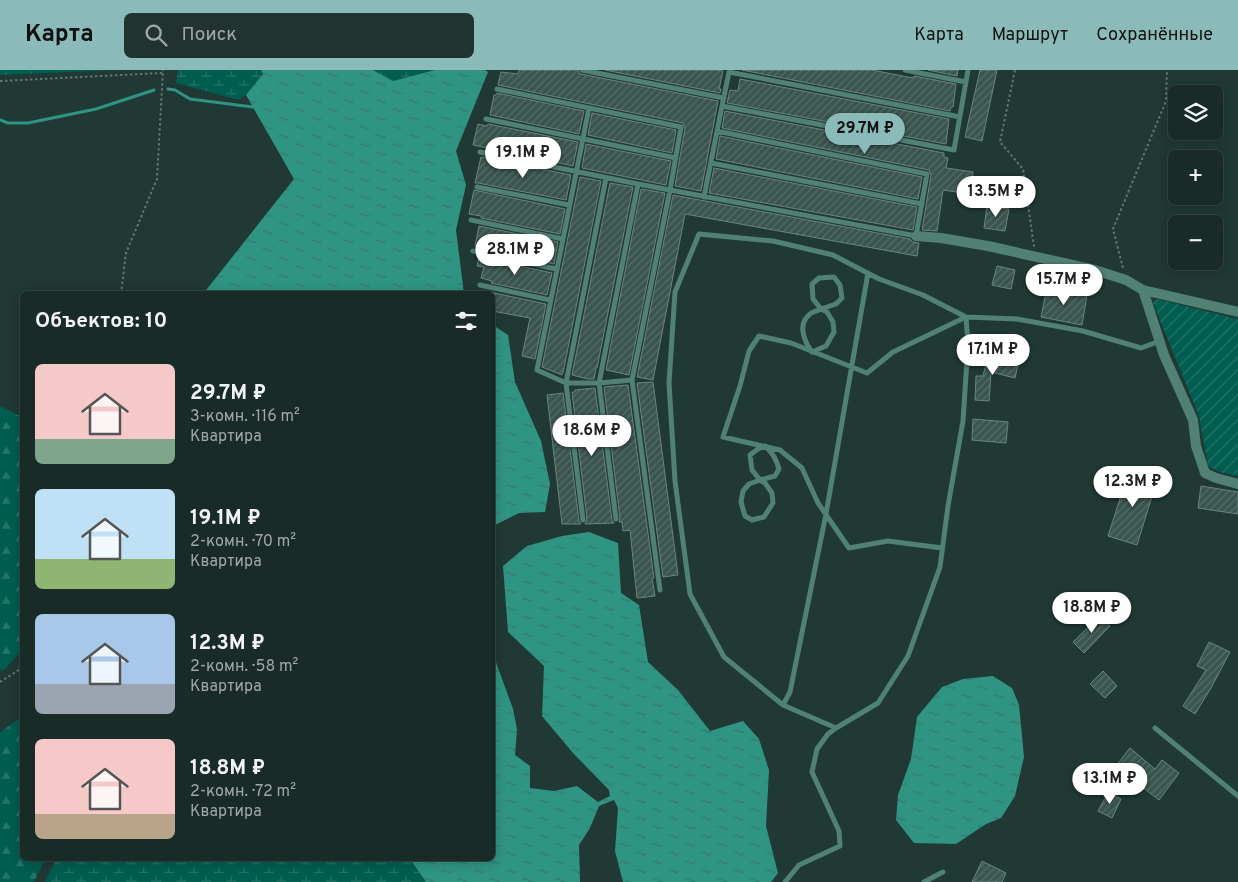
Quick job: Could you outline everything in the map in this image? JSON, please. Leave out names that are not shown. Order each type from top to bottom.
[{"type":"street","points":[[916,236],[941,238],[1036,256],[1095,270],[1126,280],[1143,290],[1238,312]]},
{"type":"street","points":[[1143,290],[1164,355],[1193,420],[1196,446],[1205,473],[1238,484]]},
{"type":"lane","points":[[582,70],[724,98]]},
{"type":"lane","points":[[905,70],[966,82]]},
{"type":"lane","points":[[722,106],[954,150],[968,70]]},
{"type":"lane","points":[[704,197],[729,71],[960,118]]},
{"type":"lane","points":[[497,89],[681,127],[632,380],[660,590]]},
{"type":"lane","points":[[589,108],[537,370],[566,383],[632,380]]},
{"type":"lane","points":[[486,119],[676,158]]},
{"type":"lane","points":[[480,152],[704,197],[916,236],[927,174],[717,131]]},
{"type":"lane","points":[[711,163],[922,204]]},
{"type":"lane","points":[[583,520],[566,383],[606,178]]},
{"type":"lane","points":[[616,519],[599,383],[638,184]]},
{"type":"lane","points":[[477,187],[569,205]]},
{"type":"lane","points":[[471,220],[562,239]]},
{"type":"lane","points":[[836,728],[782,705],[724,657],[690,594],[675,480],[669,383],[675,292],[699,234],[773,241],[833,255],[879,279],[923,295],[966,317],[1017,319],[1083,331],[1141,348],[1160,341]]},
{"type":"lane","points":[[473,251],[556,269]]},
{"type":"lane","points":[[782,705],[790,692],[826,514],[868,273]]},
{"type":"lane","points":[[812,352],[806,344],[802,331],[804,320],[811,313],[822,309],[836,304],[842,298],[840,284],[834,277],[819,278],[812,284],[813,299],[822,309],[827,312],[834,322],[834,332],[826,346],[812,352]]},
{"type":"lane","points":[[480,284],[550,300]]},
{"type":"lane","points":[[942,548],[888,541],[849,548],[818,502],[802,468],[780,450],[723,437],[750,351],[759,336],[791,343],[867,373],[893,352],[966,317]]},
{"type":"lane","points":[[785,882],[799,865],[840,846],[840,831],[812,772],[817,749],[828,734],[878,703],[908,656],[940,567],[948,506],[963,421],[968,344],[966,317]]},
{"type":"lane","points":[[765,446],[750,455],[752,470],[760,480],[765,483],[772,493],[773,503],[764,517],[752,520],[745,516],[741,502],[743,491],[749,484],[760,480],[774,476],[779,469],[775,457],[765,446]]},
{"type":"lane","points":[[1155,728],[1238,796]]},
{"type":"lane","points":[[924,882],[943,872]]},
{"type":"path","points":[[1015,70],[1000,142],[1023,169],[1036,256]]},
{"type":"path","points":[[1126,280],[1113,230],[1166,101],[1167,70]]},
{"type":"path","points":[[0,81],[163,72],[157,179],[126,253],[120,291]]},
{"type":"path","points":[[0,682],[20,669]]},
{"type":"green space","points":[[0,70],[116,70],[0,75]]},
{"type":"green space","points":[[178,70],[261,70],[263,74],[246,95],[238,100],[176,83]]},
{"type":"green space","points":[[373,70],[435,70],[393,81]]},
{"type":"green space","points":[[1157,299],[1238,319],[1238,476],[1220,472],[1208,466],[1199,416],[1153,303]]},
{"type":"green space","points":[[0,406],[20,416],[20,652],[2,672],[0,668]]},
{"type":"green space","points":[[20,718],[20,861],[44,861],[34,882],[0,882],[0,732]]},
{"type":"green space","points":[[55,861],[411,861],[426,882],[45,882]]},
{"type":"water","points":[[261,70],[373,70],[393,81],[435,70],[485,70],[488,72],[456,151],[466,185],[456,230],[464,291],[205,291],[294,179],[246,95],[263,74]]},
{"type":"water","points":[[495,326],[508,335],[515,382],[541,441],[550,484],[545,512],[519,513],[495,525]]},
{"type":"water","points":[[589,532],[618,543],[621,593],[639,605],[648,662],[678,690],[710,731],[743,721],[759,739],[769,770],[766,826],[778,873],[771,882],[623,882],[615,851],[618,808],[614,800],[599,806],[590,828],[579,845],[580,882],[426,882],[411,861],[495,861],[495,660],[513,709],[517,729],[515,755],[530,766],[530,788],[554,791],[577,786],[598,802],[610,796],[609,790],[573,753],[542,716],[544,666],[508,632],[503,566],[527,546],[562,536]]},
{"type":"water","points":[[993,676],[1012,688],[1019,705],[1024,757],[1015,796],[1001,818],[986,824],[956,844],[914,843],[896,820],[898,795],[911,759],[917,717],[942,687],[963,679]]},
{"type":"building","points":[[519,70],[578,70],[581,74],[718,101],[701,191],[675,186],[685,128],[683,123],[498,85],[501,72],[518,74]]},
{"type":"building","points":[[605,70],[723,71],[719,89],[721,89],[720,93]]},
{"type":"building","points":[[742,70],[872,70],[956,84],[953,107],[951,107],[950,111]]},
{"type":"building","points":[[928,70],[958,70],[957,76]]},
{"type":"building","points":[[980,70],[997,70],[982,141],[965,137]]},
{"type":"building","points":[[740,79],[949,119],[946,144],[727,103],[730,90],[738,91]]},
{"type":"building","points":[[497,93],[584,111],[579,134],[490,115],[494,95]]},
{"type":"building","points":[[725,111],[944,153],[944,157],[948,158],[946,168],[973,172],[970,194],[943,190],[937,231],[922,230],[931,175],[929,170],[722,128]]},
{"type":"building","points":[[592,113],[676,130],[672,153],[588,135]]},
{"type":"building","points":[[478,124],[487,126],[488,124],[578,142],[573,166],[473,145]]},
{"type":"building","points":[[720,136],[922,177],[918,199],[716,159]]},
{"type":"building","points":[[586,144],[671,161],[666,185],[582,168]]},
{"type":"building","points":[[481,157],[571,175],[566,200],[475,183]]},
{"type":"building","points":[[714,168],[917,207],[913,230],[709,193]]},
{"type":"building","points":[[580,177],[601,181],[562,375],[542,367]]},
{"type":"building","points":[[610,183],[633,187],[597,368],[594,379],[588,379],[572,375]]},
{"type":"building","points":[[641,189],[665,193],[629,375],[606,370]]},
{"type":"building","points":[[474,190],[565,209],[560,234],[469,214]]},
{"type":"building","points":[[673,195],[910,239],[913,242],[919,243],[917,256],[685,214],[653,380],[637,377]]},
{"type":"building","points":[[987,206],[1009,209],[1005,231],[984,228]]},
{"type":"building","points":[[479,226],[558,242],[554,264],[475,246]]},
{"type":"building","points":[[479,257],[552,273],[547,295],[491,283],[492,281],[481,278],[484,267],[477,266]]},
{"type":"building","points":[[997,266],[1015,270],[1011,289],[992,285]]},
{"type":"building","points":[[1047,287],[1087,295],[1082,325],[1041,317]]},
{"type":"building","points":[[495,293],[546,304],[535,359],[522,356],[530,318],[495,312]]},
{"type":"building","points":[[988,356],[1018,365],[1015,378],[991,372],[989,401],[975,400],[976,376],[983,376]]},
{"type":"building","points":[[653,382],[678,575],[663,577],[637,383]]},
{"type":"building","points":[[628,385],[655,596],[637,598],[630,530],[623,531],[622,522],[619,522],[604,387]]},
{"type":"building","points":[[595,388],[612,520],[614,523],[585,524],[587,519],[572,392]]},
{"type":"building","points":[[563,393],[579,521],[581,524],[562,524],[547,395]]},
{"type":"building","points":[[973,419],[1008,422],[1006,443],[972,440]]},
{"type":"building","points":[[1129,471],[1157,480],[1137,545],[1108,536]]},
{"type":"building","points":[[1201,486],[1238,492],[1238,514],[1198,508]]},
{"type":"building","points":[[1100,616],[1110,626],[1084,653],[1073,642]]},
{"type":"building","points":[[1209,642],[1230,652],[1195,714],[1183,706],[1206,670],[1197,666]]},
{"type":"building","points":[[1103,671],[1117,686],[1105,698],[1090,684]]},
{"type":"building","points":[[1130,748],[1155,769],[1162,760],[1179,773],[1159,800],[1132,779],[1128,784],[1112,771]]},
{"type":"building","points":[[1108,793],[1121,799],[1112,818],[1098,811]]},
{"type":"building","points":[[982,861],[1006,873],[1002,882],[972,882]]},
{"type":"waterway","points":[[168,89],[175,90],[190,99],[253,107]]},
{"type":"waterway","points":[[0,120],[8,123],[28,123],[96,109],[154,90]]}]
